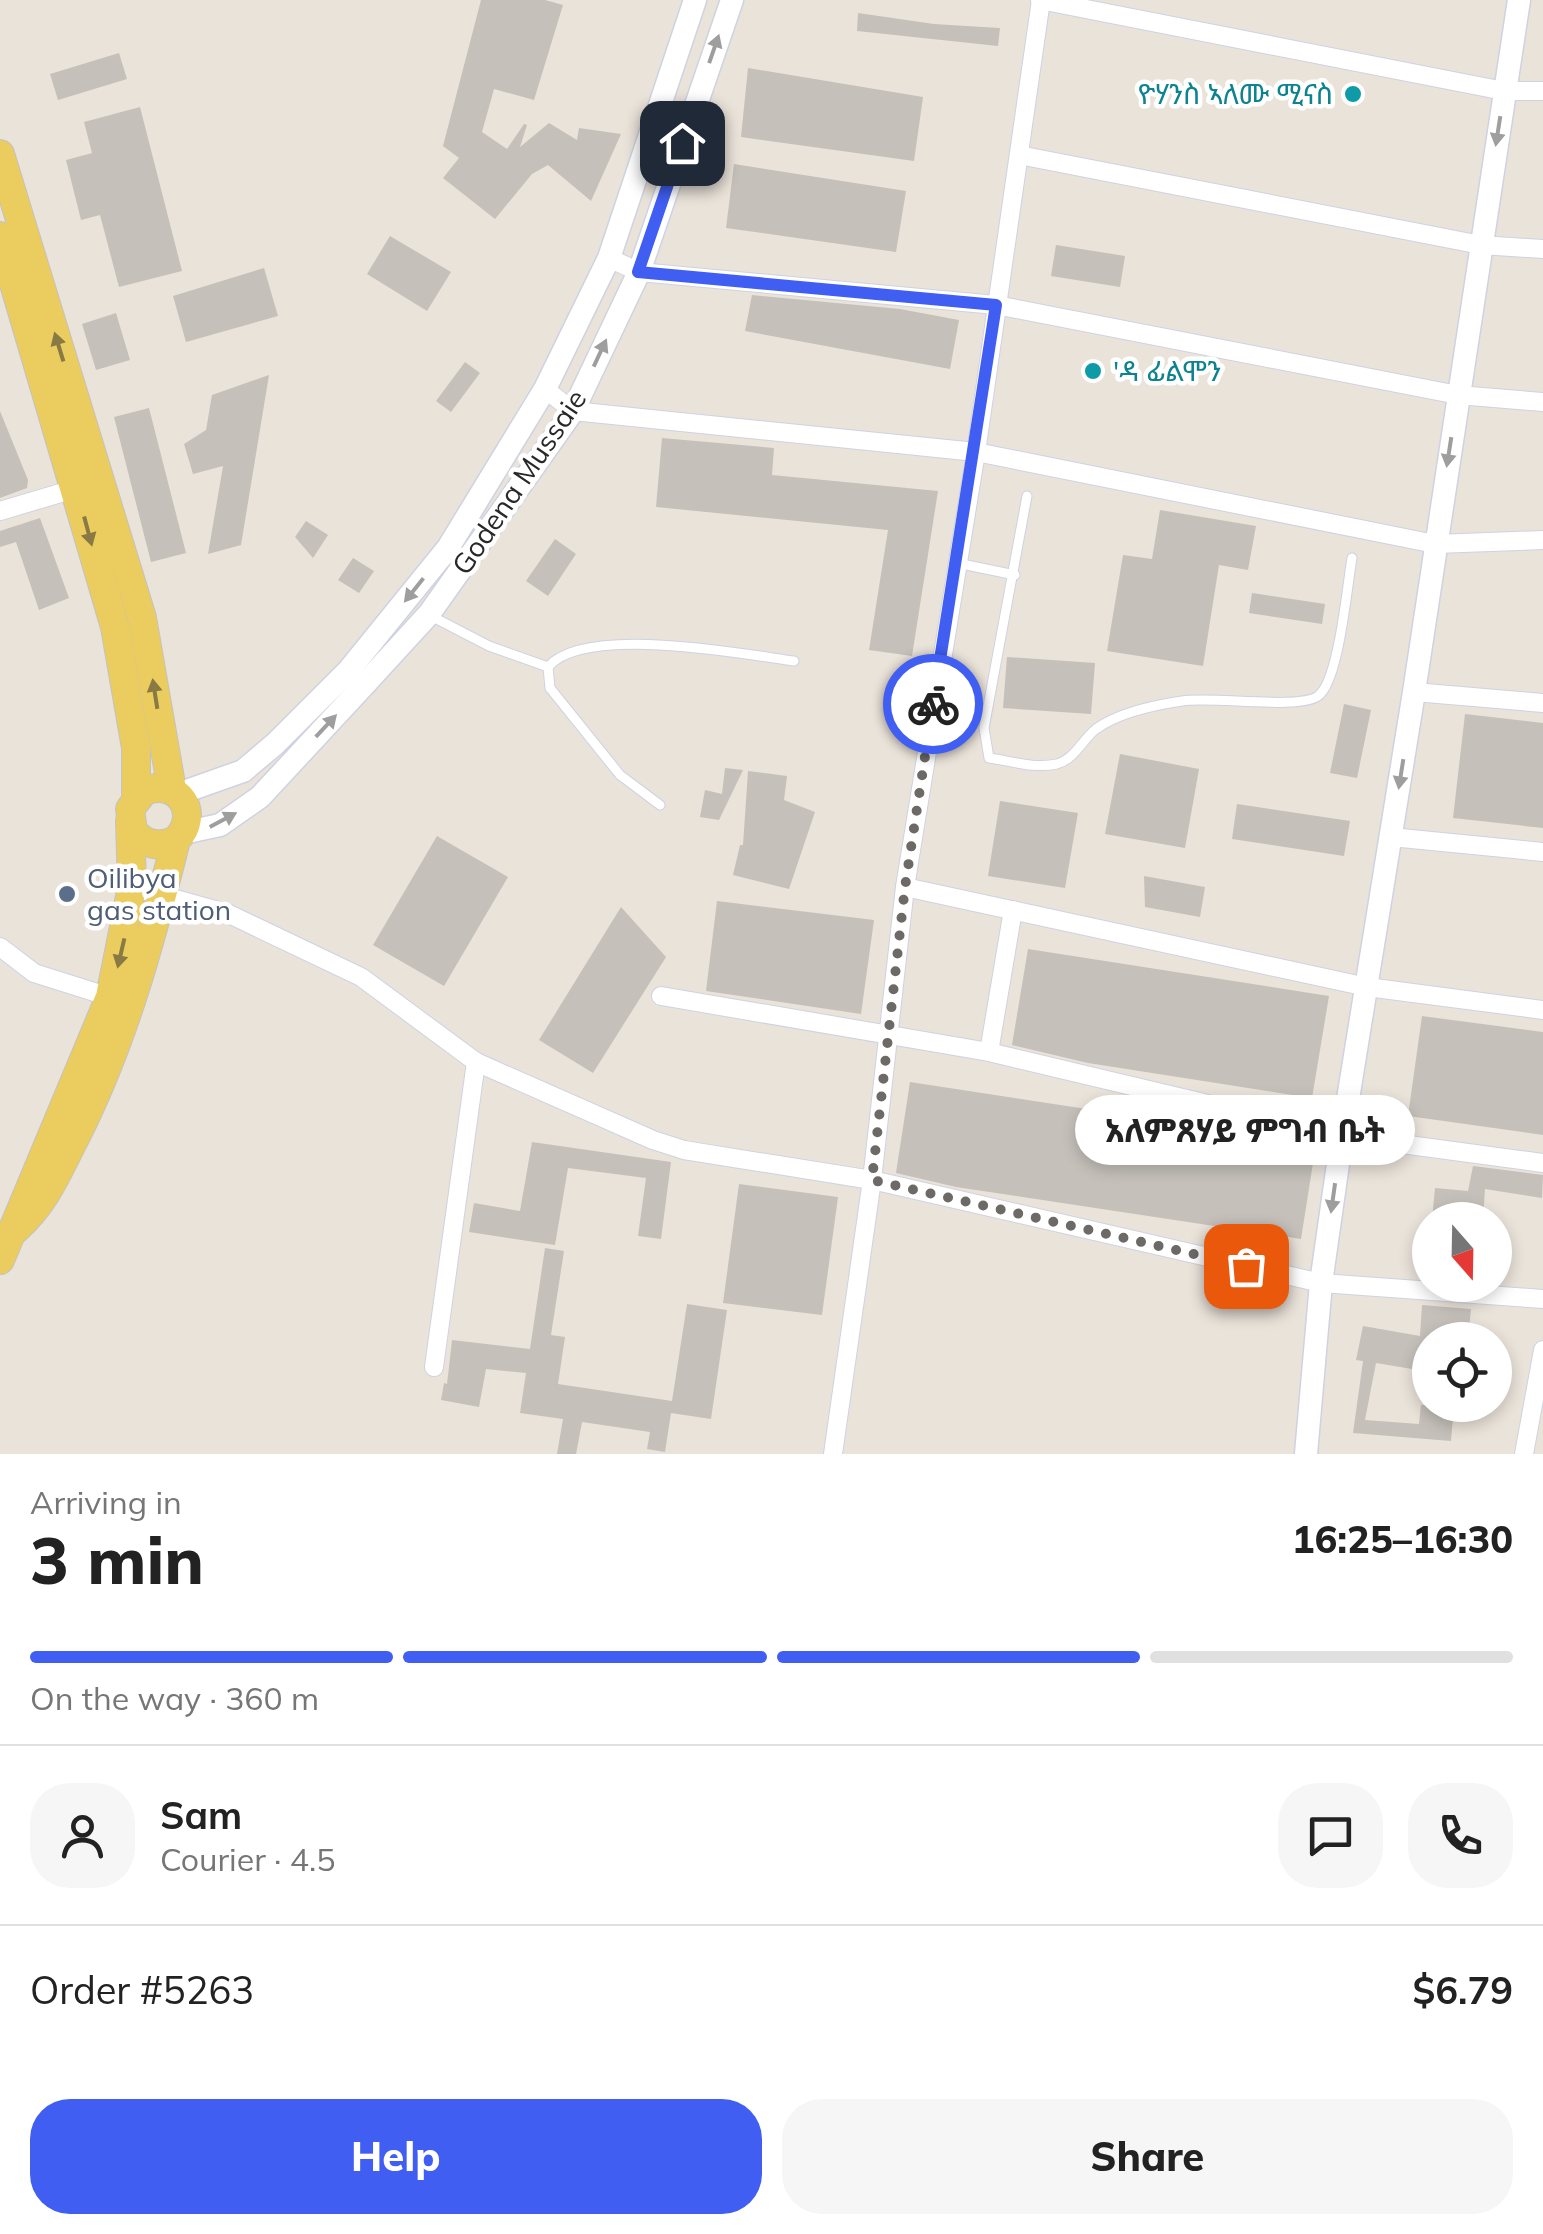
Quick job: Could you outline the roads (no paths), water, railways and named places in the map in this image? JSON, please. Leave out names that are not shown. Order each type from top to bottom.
[{"type":"main road","points":[[0,154],[21,263],[175,792],[188,816],[128,1012],[21,1202],[6,1244]]},
{"type":"main road","points":[[0,236],[21,263]]},
{"type":"main road","points":[[80,1103],[110,997],[132,888],[136,748],[128,623]]},
{"type":"main road","points":[[175,792],[153,787],[133,809],[133,830],[148,843],[157,845],[179,836]]},
{"type":"street","name":"Godena Mussaie","points":[[179,836],[220,825],[260,797],[356,678],[448,548],[544,389],[609,258],[694,0]]},
{"type":"street","name":"Godena Mussaie","points":[[175,792],[243,771],[428,614],[573,411],[638,272],[732,0]]},
{"type":"street","points":[[833,1454],[872,1180],[905,887],[955,562],[976,452],[1041,0],[1504,91],[1543,91]]},
{"type":"street","points":[[1306,1454],[1321,1282],[1342,1136],[1414,692],[1518,0]]},
{"type":"street","points":[[1019,155],[1481,245],[1543,250]]},
{"type":"street","points":[[609,258],[638,272],[996,305],[1458,395],[1543,402]]},
{"type":"street","points":[[544,389],[573,411],[976,452],[1436,544],[1543,540]]},
{"type":"street","points":[[0,512],[88,485]]},
{"type":"street","points":[[1414,692],[1543,703]]},
{"type":"street","points":[[1391,837],[1543,852]]},
{"type":"street","points":[[905,887],[1367,987],[1543,1010]]},
{"type":"street","points":[[132,888],[163,893],[230,914],[361,977],[476,1062],[652,1140],[684,1150],[872,1180],[1321,1282],[1543,1300]]},
{"type":"street","points":[[989,1052],[1013,910]]},
{"type":"street","points":[[0,946],[34,973],[110,997]]},
{"type":"street","points":[[661,996],[989,1052],[1342,1136],[1543,1163]]},
{"type":"street","points":[[434,1366],[476,1062]]},
{"type":"street","points":[[1524,1454],[1537,1415],[1543,1350]]},
{"type":"lane","points":[[1027,496],[984,742],[989,758],[1036,766],[1066,761],[1094,731],[1113,719],[1159,706],[1213,698],[1304,702],[1320,695],[1331,676],[1352,558]]},
{"type":"lane","points":[[955,562],[1015,575]]},
{"type":"lane","points":[[428,614],[488,646],[548,667]]},
{"type":"lane","points":[[548,667],[562,655],[586,647],[632,645],[683,645],[794,661]]},
{"type":"lane","points":[[548,667],[550,688],[620,775],[660,805]]},
{"type":"place","name":"ዮሃንስ ኣለሙ ሚናስ","points":[[1353,94]]},
{"type":"place","name":"'ዳ ፊልሞን","points":[[1093,371]]},
{"type":"place","name":"Oilibya gas station","points":[[67,894]]},
{"type":"place","name":"አለምጸሃይ ምግብ ቤት","points":[[1246,1266]]}]
